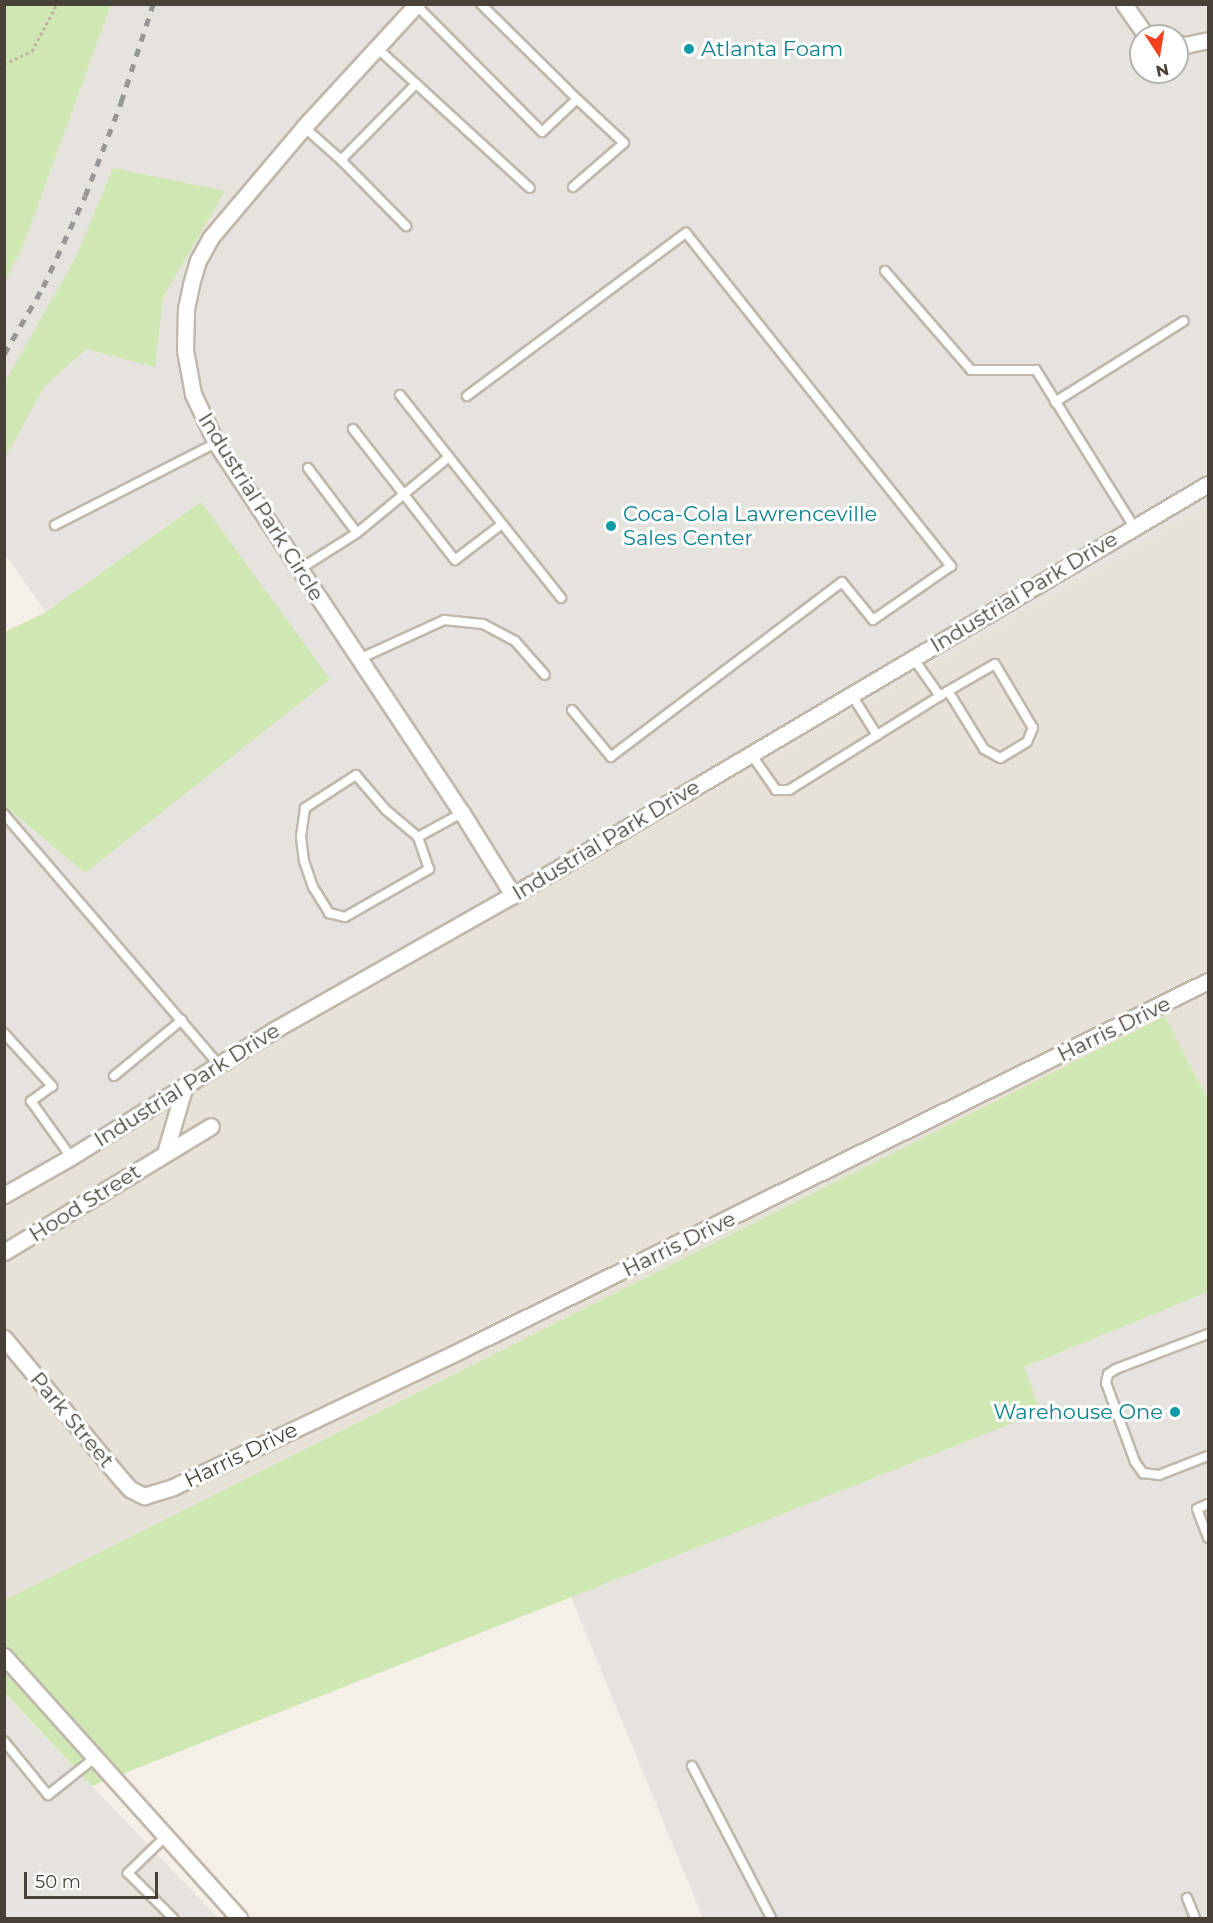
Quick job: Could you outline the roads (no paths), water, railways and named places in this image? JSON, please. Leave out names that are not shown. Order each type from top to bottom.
[{"type":"street","points":[[1124,4],[1138,24]]},
{"type":"street","name":"Industrial Park Circle","points":[[416,5],[304,127],[211,237],[198,260],[191,285],[184,331],[187,370],[193,394],[216,443],[462,813],[513,895]]},
{"type":"street","points":[[1189,44],[1209,40]]},
{"type":"street","name":"Industrial Park Drive","points":[[4,1195],[71,1157],[274,1030],[513,895],[1209,484]]},
{"type":"street","name":"Harris Drive","points":[[144,1496],[173,1488],[463,1349],[1209,981]]},
{"type":"street","name":"Hood Street","points":[[165,1153],[185,1085]]},
{"type":"street","name":"Hood Street","points":[[4,1252],[211,1126]]},
{"type":"street","name":"Park Street","points":[[4,1338],[122,1480],[130,1489],[144,1496]]},
{"type":"street","points":[[4,1656],[239,1918]]},
{"type":"lane","points":[[481,4],[624,143],[573,187]]},
{"type":"lane","points":[[416,5],[542,132],[577,99]]},
{"type":"lane","points":[[377,48],[530,188]]},
{"type":"lane","points":[[341,160],[416,84]]},
{"type":"lane","points":[[304,127],[341,160],[406,226]]},
{"type":"lane","points":[[467,396],[686,233],[951,566],[873,620],[842,582],[611,757],[572,710]]},
{"type":"lane","points":[[885,271],[971,370],[1036,370],[1134,527]]},
{"type":"lane","points":[[1055,402],[1184,321]]},
{"type":"lane","points":[[400,395],[561,598]]},
{"type":"lane","points":[[353,429],[455,561],[502,524]]},
{"type":"lane","points":[[55,525],[216,443]]},
{"type":"lane","points":[[300,569],[357,533],[449,457]]},
{"type":"lane","points":[[308,468],[357,533]]},
{"type":"lane","points":[[358,659],[444,620],[483,624],[515,641],[545,675]]},
{"type":"lane","points":[[913,658],[940,696]]},
{"type":"lane","points":[[751,754],[776,790],[789,790],[940,696],[995,664],[1033,728],[1027,742],[1000,758],[984,749],[948,692]]},
{"type":"lane","points":[[851,694],[877,735]]},
{"type":"lane","points":[[356,775],[386,810],[418,837],[429,869],[345,917],[329,913],[313,887],[304,861],[301,837],[305,808],[356,775]]},
{"type":"lane","points":[[418,837],[462,813]]},
{"type":"lane","points":[[4,814],[218,1064]]},
{"type":"lane","points":[[114,1076],[182,1020]]},
{"type":"lane","points":[[4,1033],[52,1086],[31,1101],[71,1157]]},
{"type":"lane","points":[[1209,1334],[1116,1369],[1108,1374],[1106,1383],[1135,1462],[1143,1473],[1159,1475],[1209,1456]]},
{"type":"lane","points":[[1209,1504],[1197,1509],[1209,1538]]},
{"type":"lane","points":[[4,1741],[48,1795],[96,1757]]},
{"type":"lane","points":[[692,1766],[771,1918]]},
{"type":"lane","points":[[165,1837],[128,1873],[173,1918]]},
{"type":"lane","points":[[1187,1898],[1195,1918]]},
{"type":"railway","points":[[4,354],[43,287],[85,196],[121,102],[153,4]]},
{"type":"place","name":"Atlanta Foam","points":[[689,49]]},
{"type":"place","name":"Coca-Cola Lawrenceville Sales Center","points":[[611,526]]},
{"type":"place","name":"Warehouse One","points":[[1175,1412]]}]
